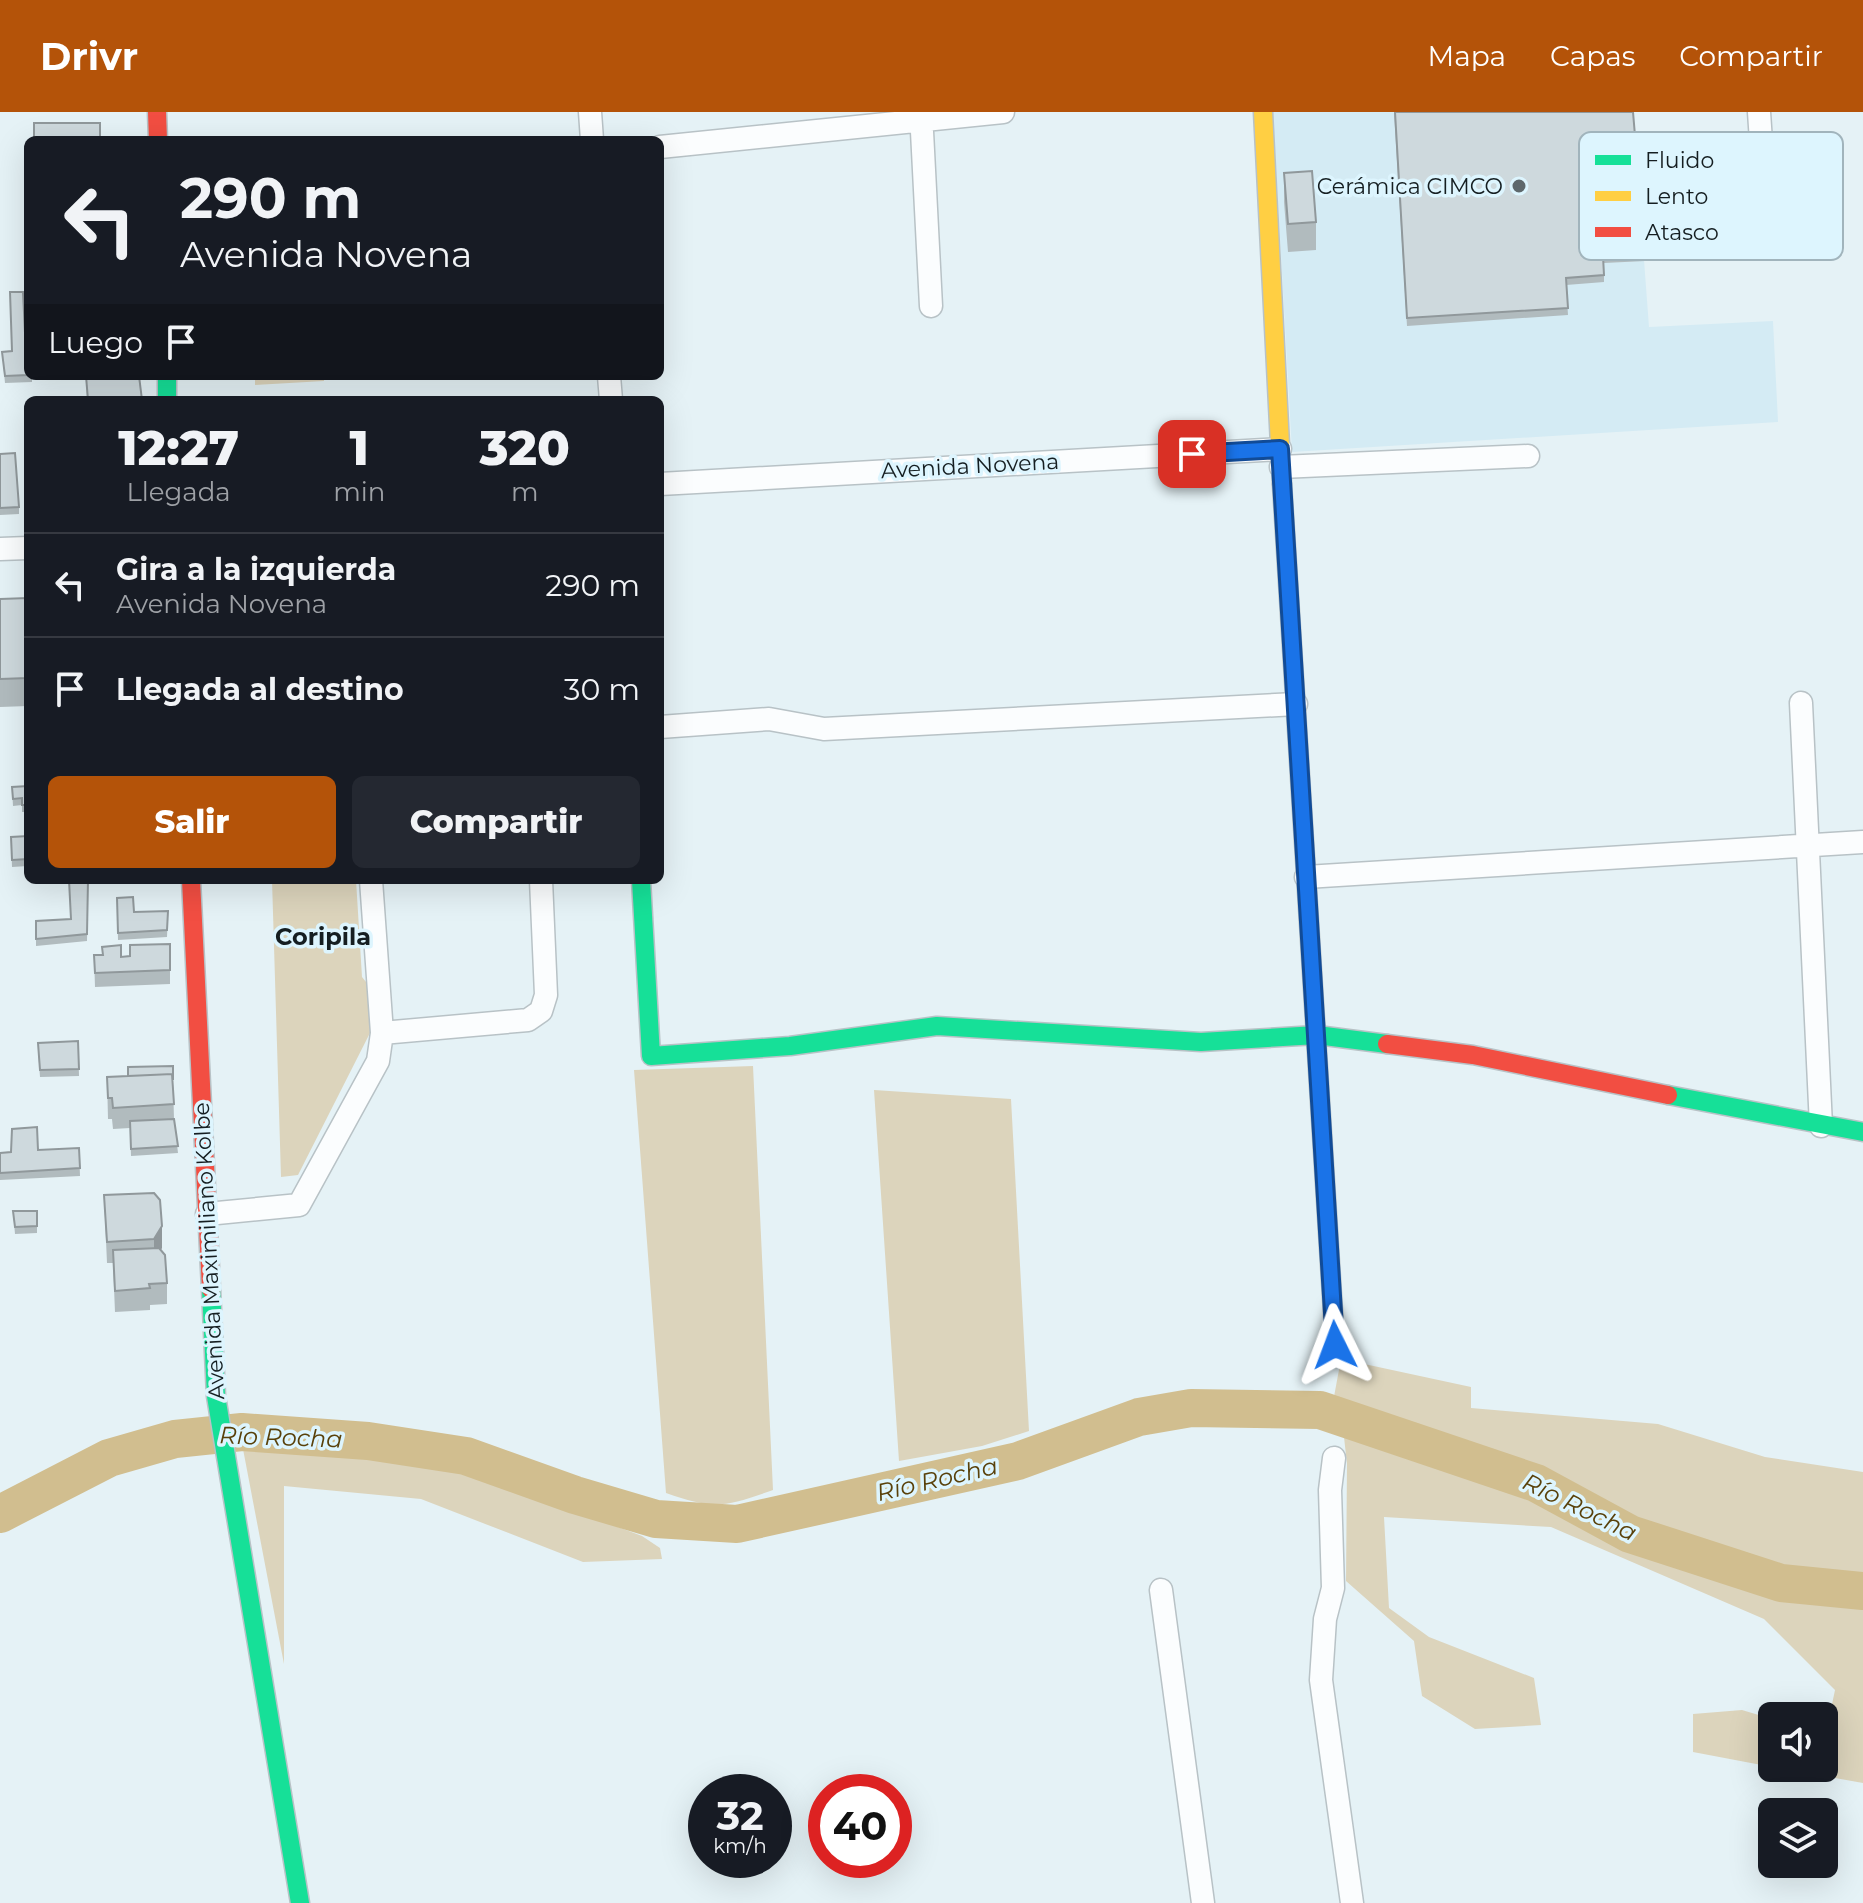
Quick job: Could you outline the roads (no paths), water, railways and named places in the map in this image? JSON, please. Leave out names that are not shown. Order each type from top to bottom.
[{"type":"street","points":[[157,112],[158,136]]},
{"type":"street","points":[[590,112],[592,136]]},
{"type":"street","points":[[664,147],[921,117],[1003,112]]},
{"type":"street","points":[[1263,112],[1280,458],[1335,1345]]},
{"type":"street","points":[[1759,112],[1760,132]]},
{"type":"street","points":[[921,117],[931,306]]},
{"type":"street","name":"Avenida Novena","points":[[664,484],[1280,458],[1528,456]]},
{"type":"street","points":[[0,549],[24,548]]},
{"type":"street","points":[[1801,703],[1821,1126]]},
{"type":"street","points":[[664,727],[769,719],[824,729],[1296,704]]},
{"type":"street","points":[[1306,877],[1863,842]]},
{"type":"street","name":"Avenida Maximiliano Kolbe","points":[[191,884],[216,1396],[293,1898]]},
{"type":"street","points":[[207,1214],[299,1205],[378,1061],[382,1033],[371,884]]},
{"type":"street","points":[[382,1033],[528,1020],[541,1011],[546,995],[541,884]]},
{"type":"street","points":[[641,884],[651,1056],[790,1046],[937,1026],[1201,1042],[1317,1035],[1473,1055],[1863,1132]]},
{"type":"street","points":[[1334,1458],[1330,1490],[1333,1588],[1325,1619],[1321,1680],[1352,1903],[1346,1903]]},
{"type":"street","points":[[1161,1590],[1203,1903]]},
{"type":"waterway","name":"Río Rocha","points":[[0,1514],[109,1458],[175,1439],[242,1432],[368,1441],[466,1456],[575,1495],[656,1519],[737,1524],[1018,1461],[1139,1417],[1191,1408],[1320,1410],[1536,1483],[1630,1534],[1781,1583],[1863,1591]]},
{"type":"place","name":"Cerámica CIMCO","points":[[1519,186]]},
{"type":"district","name":"Coripila","points":[[323,936]]}]
